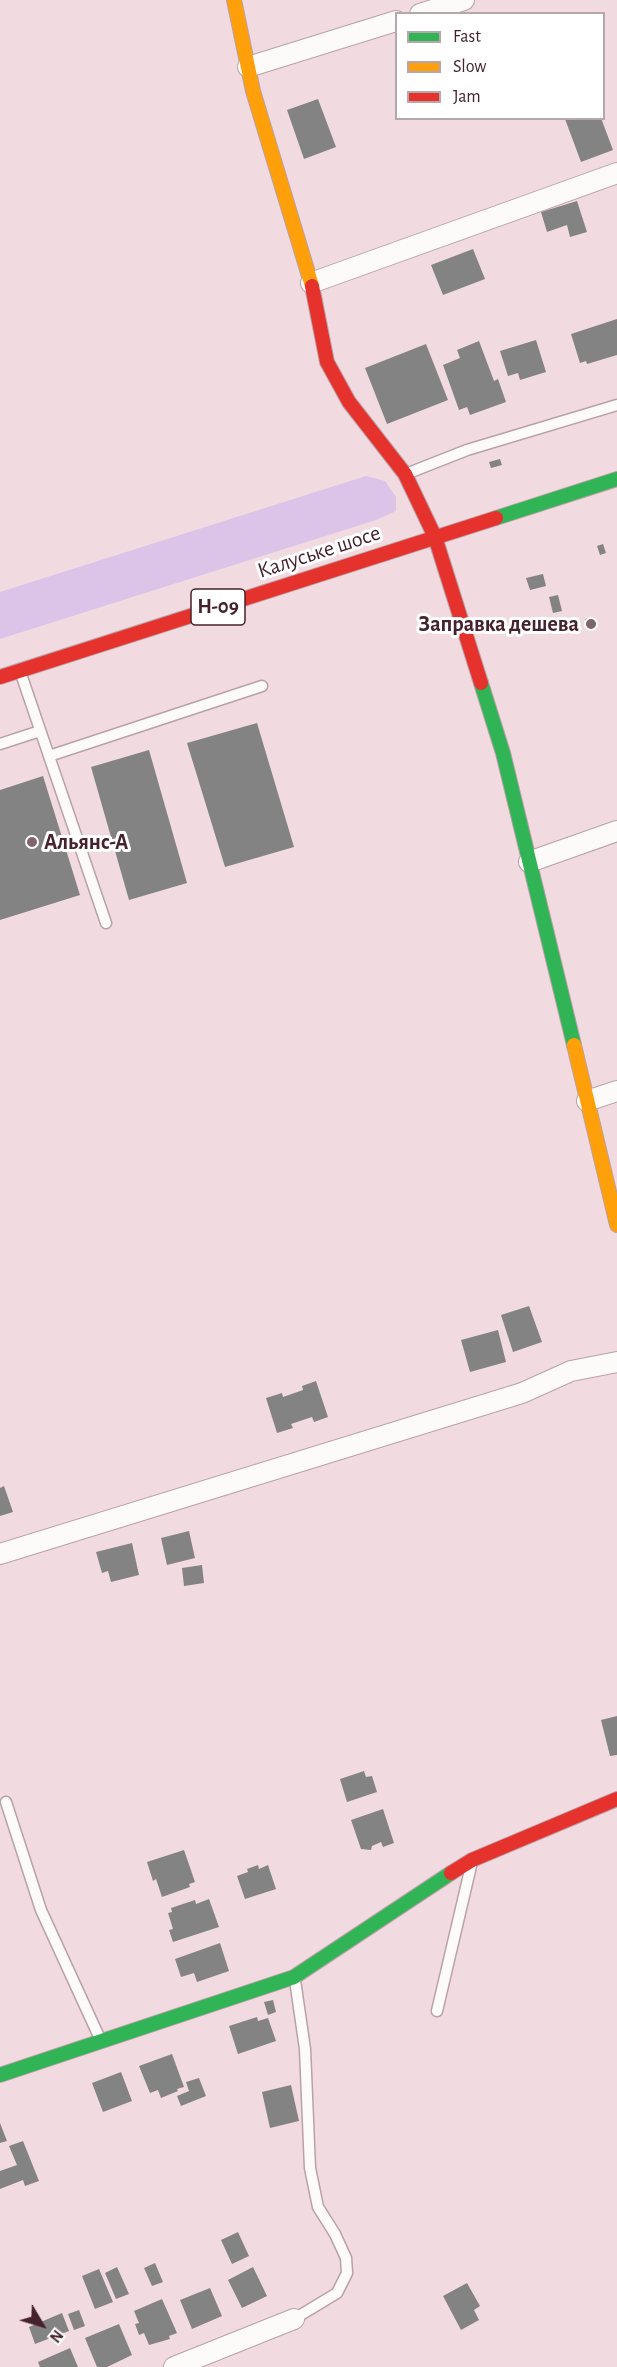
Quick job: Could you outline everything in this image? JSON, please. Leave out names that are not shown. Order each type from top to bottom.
[{"type":"street","points":[[234,0],[253,92],[311,283],[327,362],[350,402],[405,474],[435,537],[503,753],[617,1225]]},
{"type":"street","points":[[426,12],[464,0]]},
{"type":"street","points":[[248,67],[395,21]]},
{"type":"street","points":[[311,283],[617,173]]},
{"type":"street","name":"Калуське шосе","points":[[0,677],[617,479]]},
{"type":"street","points":[[529,862],[617,831]]},
{"type":"street","points":[[587,1101],[617,1091]]},
{"type":"street","points":[[0,1554],[522,1393],[571,1371],[617,1362]]},
{"type":"street","points":[[0,2075],[294,1977],[472,1860],[617,1799]]},
{"type":"street","points":[[174,2367],[294,2319]]},
{"type":"lane","points":[[405,474],[467,450],[617,405]]},
{"type":"lane","points":[[20,671],[106,923]]},
{"type":"lane","points":[[49,756],[262,686]]},
{"type":"lane","points":[[0,744],[40,730]]},
{"type":"lane","points":[[6,1802],[41,1910],[101,2041]]},
{"type":"lane","points":[[437,2011],[472,1860]]},
{"type":"lane","points":[[294,1977],[304,2049],[310,2168],[318,2207],[335,2234],[346,2258],[347,2273],[337,2293],[294,2319]]},
{"type":"shaded area","points":[[366,476],[385,481],[396,497],[396,511],[376,520],[0,639],[0,592]]},
{"type":"building","points":[[318,99],[336,147],[304,159],[287,110]]},
{"type":"building","points":[[565,120],[602,120],[613,150],[581,162]]},
{"type":"building","points":[[577,201],[587,232],[570,237],[567,225],[547,232],[541,212]]},
{"type":"building","points":[[473,249],[485,279],[443,295],[431,265]]},
{"type":"building","points":[[617,319],[617,355],[587,364],[586,361],[580,363],[571,334]]},
{"type":"building","points":[[536,340],[546,372],[520,380],[518,373],[508,376],[500,351]]},
{"type":"building","points":[[479,341],[494,381],[498,379],[506,402],[470,415],[467,407],[459,410],[443,365],[460,358],[457,350]]},
{"type":"building","points":[[426,344],[448,400],[387,424],[365,368]]},
{"type":"building","points":[[500,459],[502,465],[491,468],[489,462]]},
{"type":"building","points":[[603,544],[606,553],[600,555],[597,546]]},
{"type":"building","points":[[543,574],[546,586],[530,590],[526,578]]},
{"type":"building","points":[[558,595],[562,611],[553,613],[549,597]]},
{"type":"building","points":[[592,617],[593,625],[586,627],[585,619]]},
{"type":"building","points":[[257,723],[294,847],[225,867],[187,743]]},
{"type":"building","points":[[149,750],[187,883],[129,900],[91,767]]},
{"type":"building","name":"Альянс-А","points":[[43,776],[80,895],[0,920],[0,790]]},
{"type":"building","points":[[529,1306],[542,1342],[513,1352],[501,1315]]},
{"type":"building","points":[[498,1330],[506,1362],[470,1372],[461,1340]]},
{"type":"building","points":[[316,1381],[328,1417],[314,1422],[312,1417],[291,1424],[293,1428],[277,1433],[266,1398],[282,1393],[283,1397],[303,1390],[302,1386]]},
{"type":"building","points":[[4,1486],[13,1512],[0,1516],[0,1488]]},
{"type":"building","points":[[189,1531],[195,1558],[167,1565],[161,1538]]},
{"type":"building","points":[[132,1543],[139,1575],[111,1582],[108,1571],[102,1573],[96,1552]]},
{"type":"building","points":[[202,1565],[204,1583],[184,1586],[182,1568]]},
{"type":"building","points":[[617,1716],[617,1755],[610,1756],[601,1720]]},
{"type":"building","points":[[364,1771],[366,1777],[372,1776],[377,1792],[347,1802],[340,1779]]},
{"type":"building","points":[[383,1809],[394,1843],[383,1847],[381,1842],[372,1846],[371,1850],[361,1849],[351,1820]]},
{"type":"building","points":[[184,1850],[195,1882],[189,1884],[190,1887],[162,1897],[156,1879],[153,1881],[147,1862]]},
{"type":"building","points":[[258,1865],[259,1869],[268,1865],[276,1889],[245,1899],[237,1876]]},
{"type":"building","points":[[209,1899],[219,1927],[173,1942],[169,1930],[173,1929],[168,1913],[172,1912],[171,1908],[195,1900],[196,1904]]},
{"type":"building","points":[[220,1943],[229,1971],[197,1982],[194,1973],[181,1977],[175,1959]]},
{"type":"building","points":[[273,2000],[276,2012],[268,2015],[264,2002]]},
{"type":"building","points":[[257,2017],[258,2021],[268,2018],[276,2041],[238,2054],[229,2026]]},
{"type":"building","points":[[172,2054],[184,2087],[161,2098],[158,2090],[150,2093],[139,2066]]},
{"type":"building","points":[[121,2072],[132,2101],[103,2112],[92,2083]]},
{"type":"building","points":[[199,2078],[206,2096],[181,2106],[177,2096],[189,2091],[186,2082]]},
{"type":"building","points":[[291,2085],[299,2121],[270,2128],[262,2092]]},
{"type":"building","points":[[0,2123],[7,2141],[0,2143]]},
{"type":"building","points":[[23,2141],[39,2181],[25,2186],[23,2180],[0,2189],[0,2171],[17,2165],[9,2146]]},
{"type":"building","points":[[238,2232],[249,2256],[232,2264],[221,2240]]},
{"type":"building","points":[[155,2263],[163,2282],[152,2286],[144,2268]]},
{"type":"building","points":[[117,2267],[129,2294],[116,2299],[105,2273]]},
{"type":"building","points":[[253,2267],[267,2296],[242,2308],[228,2280]]},
{"type":"building","points":[[99,2269],[113,2302],[95,2309],[82,2276]]},
{"type":"building","points":[[467,2283],[480,2306],[474,2310],[479,2320],[461,2330],[443,2296]]},
{"type":"building","points":[[210,2288],[222,2316],[192,2329],[180,2300]]},
{"type":"building","points":[[162,2299],[177,2333],[169,2336],[170,2339],[149,2345],[144,2333],[139,2335],[135,2324],[139,2323],[134,2311]]},
{"type":"building","points":[[79,2310],[85,2326],[74,2330],[68,2314]]},
{"type":"building","points":[[62,2313],[69,2331],[35,2344],[29,2327]]},
{"type":"building","points":[[119,2324],[132,2355],[107,2367],[97,2367],[85,2338]]},
{"type":"building","points":[[70,2348],[78,2367],[40,2367],[38,2362]]},
{"type":"traffic: fast","points":[[496,518],[617,479]]},
{"type":"traffic: fast","points":[[481,683],[503,753],[574,1045]]},
{"type":"traffic: fast","points":[[0,2075],[294,1977],[451,1873]]},
{"type":"traffic: slow","points":[[234,0],[253,91],[312,286]]},
{"type":"traffic: slow","points":[[574,1045],[617,1225]]},
{"type":"traffic: jam","points":[[312,286],[327,362],[349,402],[405,474],[435,537],[481,683]]},
{"type":"traffic: jam","points":[[0,677],[496,518]]},
{"type":"traffic: jam","points":[[451,1873],[472,1860],[617,1799]]},
{"type":"place","name":"Заправка дешева","points":[[591,624]]},
{"type":"place","name":"Альянс-А","points":[[32,842]]}]
